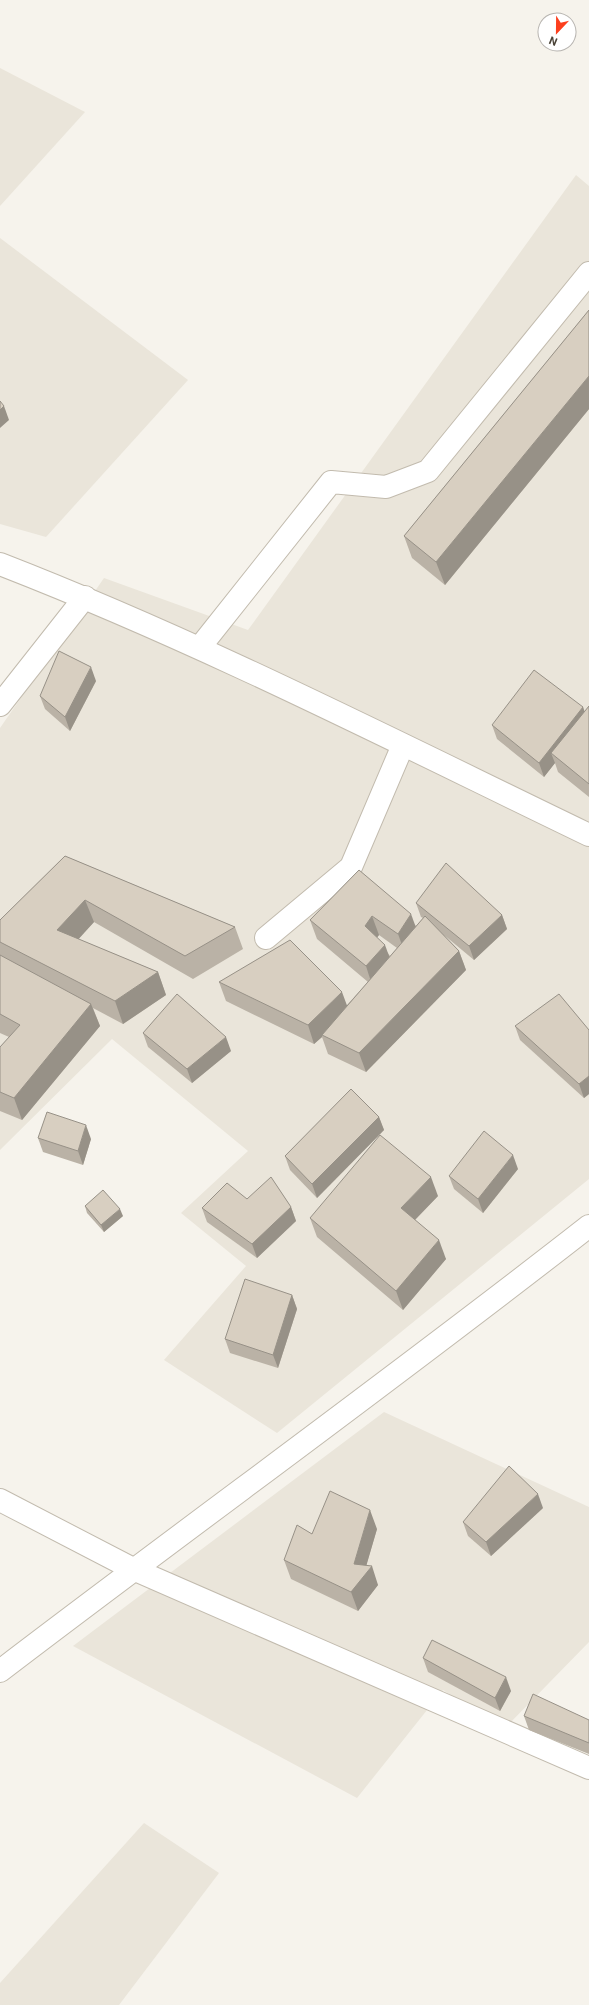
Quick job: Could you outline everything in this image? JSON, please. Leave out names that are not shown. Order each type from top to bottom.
[{"type":"street","points":[[200,648],[331,482],[386,486],[428,471],[589,274]]},
{"type":"street","points":[[0,564],[85,597],[200,648],[589,835]]},
{"type":"street","points":[[0,705],[85,597]]},
{"type":"street","points":[[266,938],[351,867],[403,745]]},
{"type":"street","points":[[0,1671],[133,1569],[478,1313],[589,1226]]},
{"type":"street","points":[[0,1500],[133,1569],[589,1768]]},
{"type":"shaded area","points":[[0,68],[85,112],[0,206]]},
{"type":"shaded area","points":[[576,175],[589,186],[589,1179],[277,1433],[164,1360],[246,1266],[181,1213],[248,1151],[112,1039],[0,1150],[0,728],[104,578],[248,630]]},
{"type":"shaded area","points":[[0,238],[188,380],[46,537],[0,524]]},
{"type":"shaded area","points":[[384,1412],[589,1507],[589,1642],[503,1730],[443,1690],[357,1798],[73,1646]]},
{"type":"shaded area","points":[[144,1823],[219,1873],[119,2005],[0,2005],[0,1983]]},
{"type":"building","points":[[589,310],[589,376],[436,562],[404,536]]},
{"type":"building","points":[[0,401],[4,406],[0,410]]},
{"type":"building","points":[[59,651],[91,667],[65,717],[40,696]]},
{"type":"building","points":[[534,670],[583,707],[539,763],[492,725]]},
{"type":"building","points":[[589,706],[589,784],[551,753]]},
{"type":"building","points":[[65,856],[235,927],[185,956],[85,900],[57,930],[158,972],[115,1001],[0,942],[0,920]]},
{"type":"building","points":[[446,863],[502,915],[469,946],[416,903]]},
{"type":"building","points":[[359,870],[411,914],[398,934],[372,916],[365,926],[385,945],[366,966],[310,920]]},
{"type":"building","points":[[425,916],[459,951],[359,1053],[322,1035]]},
{"type":"building","points":[[290,940],[342,992],[308,1025],[219,982]]},
{"type":"building","points":[[0,955],[91,1004],[14,1098],[0,1092],[0,1047],[20,1025],[0,1014]]},
{"type":"building","points":[[177,994],[226,1037],[187,1069],[143,1033]]},
{"type":"building","points":[[559,994],[589,1030],[589,1076],[579,1084],[515,1026]]},
{"type":"building","points":[[351,1089],[379,1117],[312,1184],[285,1156]]},
{"type":"building","points":[[47,1112],[86,1125],[78,1151],[38,1138]]},
{"type":"building","points":[[484,1131],[513,1155],[478,1199],[449,1176]]},
{"type":"building","points":[[380,1135],[431,1177],[401,1208],[439,1240],[396,1291],[310,1218]]},
{"type":"building","points":[[271,1177],[291,1207],[252,1244],[202,1208],[227,1183],[247,1199]]},
{"type":"building","points":[[103,1190],[120,1209],[101,1225],[85,1206]]},
{"type":"building","points":[[245,1279],[292,1295],[273,1355],[225,1339]]},
{"type":"building","points":[[509,1466],[538,1494],[486,1542],[463,1522]]},
{"type":"building","points":[[330,1491],[370,1510],[354,1564],[372,1566],[351,1592],[284,1560],[297,1525],[312,1534]]},
{"type":"building","points":[[432,1640],[506,1677],[495,1698],[423,1658]]},
{"type":"building","points":[[533,1694],[589,1720],[589,1743],[524,1716]]}]
